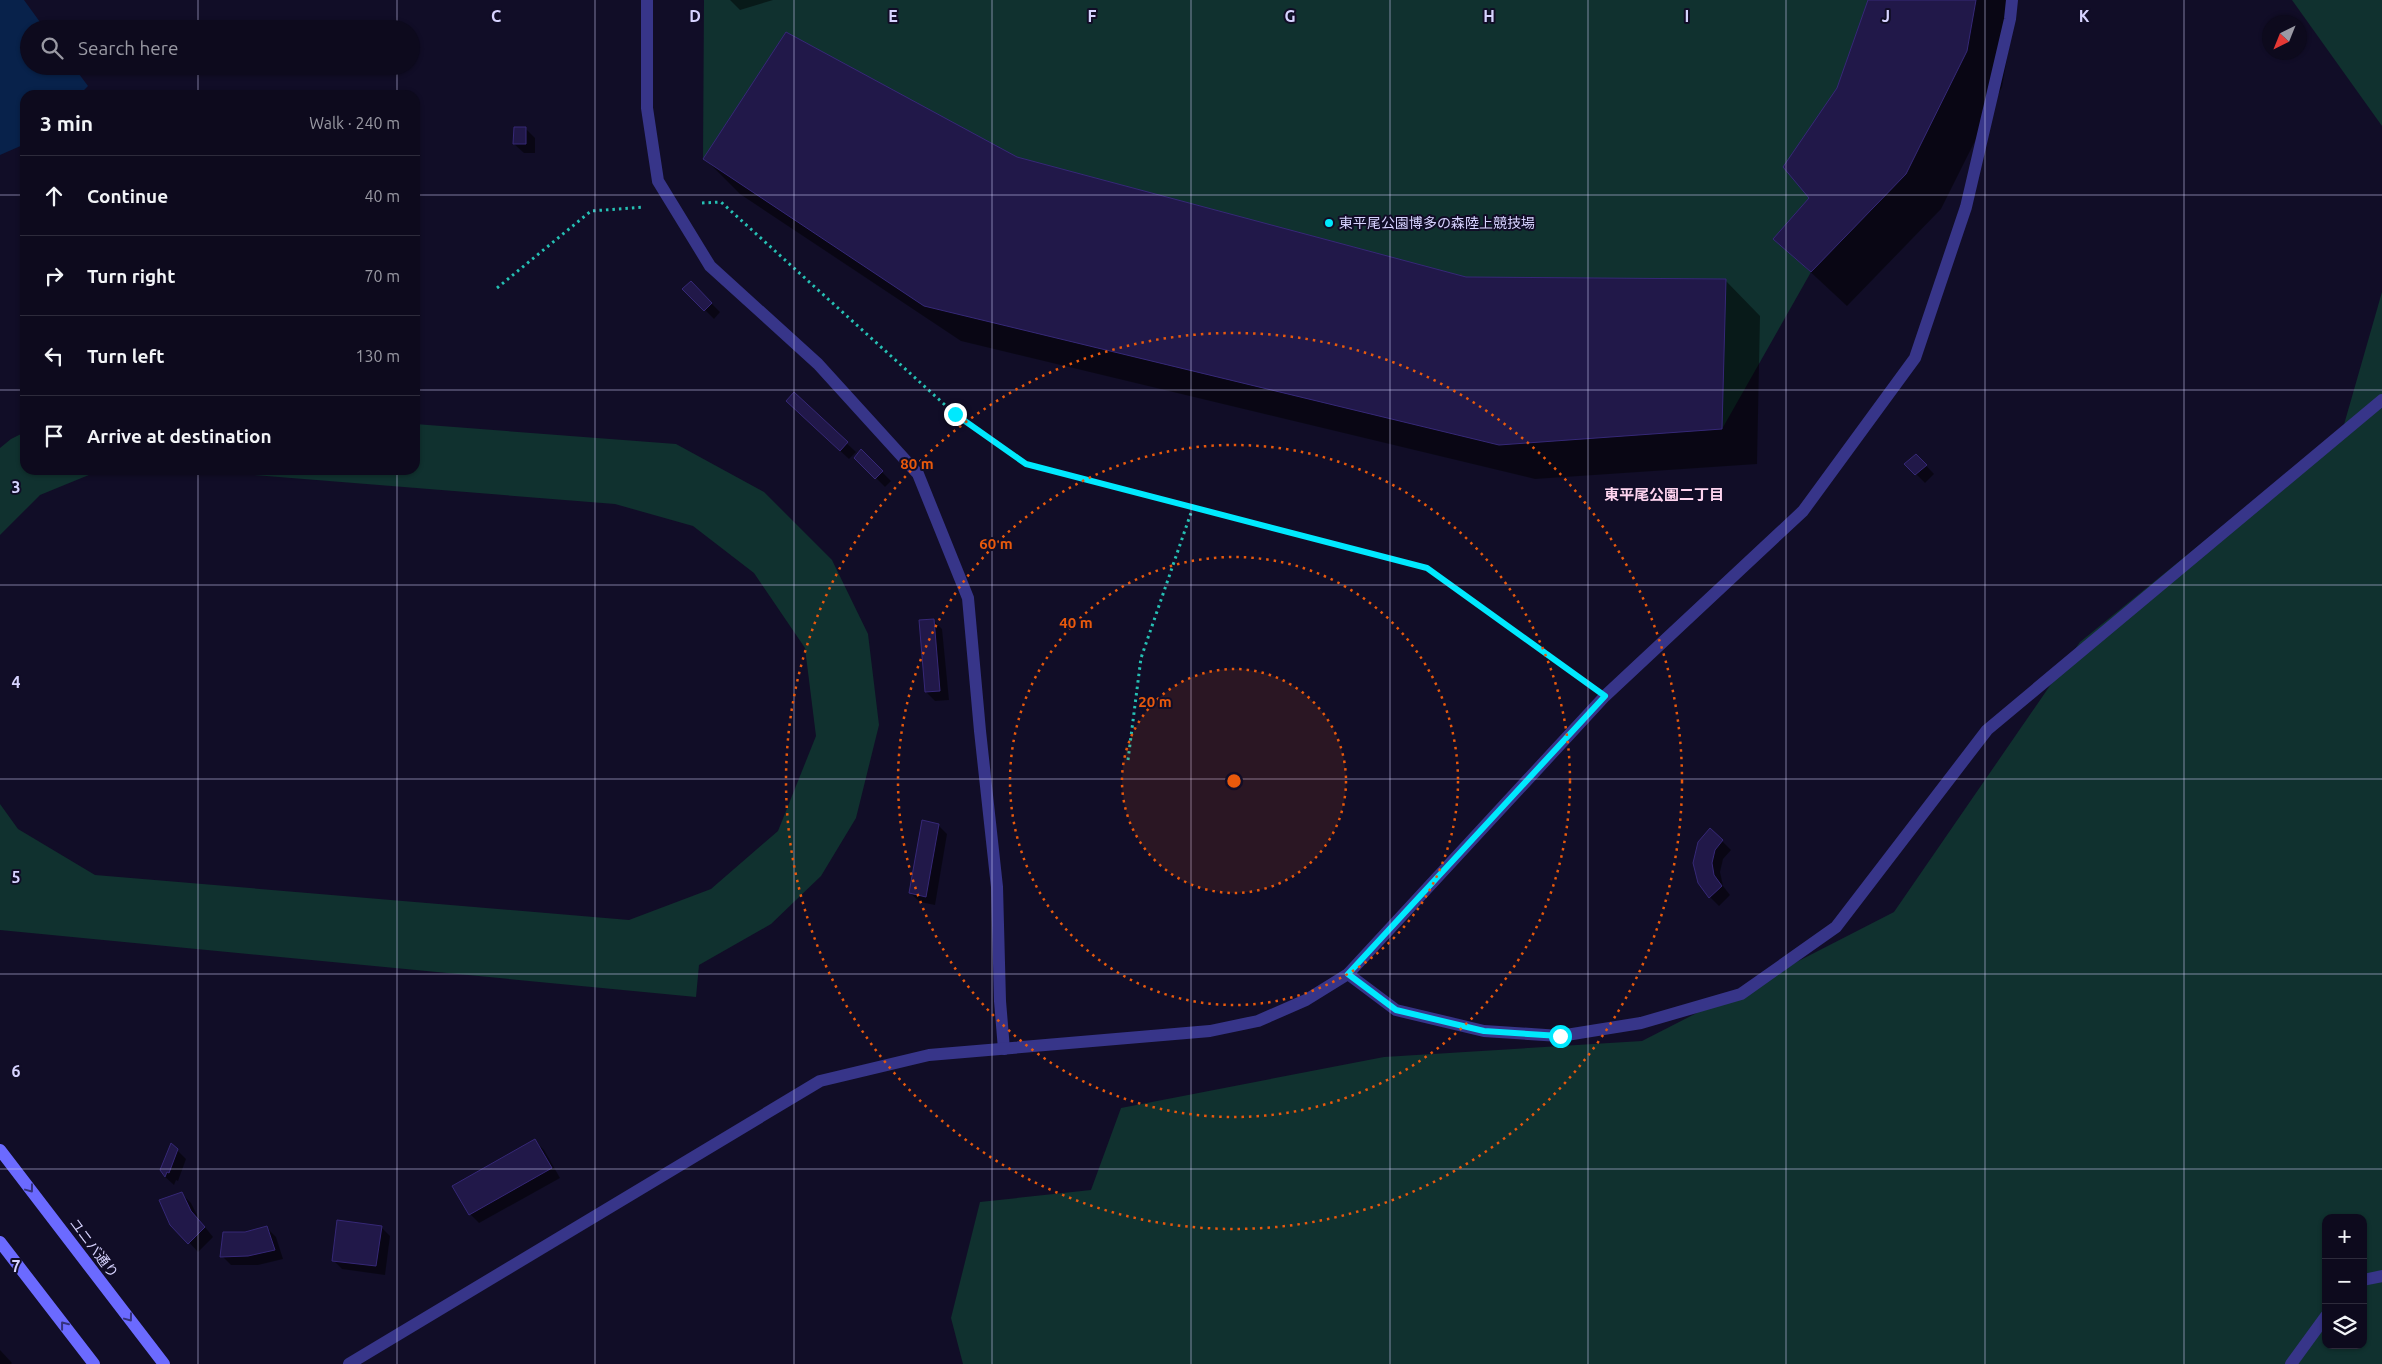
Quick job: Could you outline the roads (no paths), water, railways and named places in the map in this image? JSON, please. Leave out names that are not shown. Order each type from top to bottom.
[{"type":"street","points":[[647,0],[646,108],[658,181],[710,266],[818,364],[918,474],[968,598],[997,887],[1000,1001],[1004,1049]]},
{"type":"street","points":[[349,1364],[820,1081],[929,1055],[1210,1032],[1258,1021],[1306,1000],[1348,974],[1605,696],[1803,511],[1916,358],[1966,207],[2010,19],[2012,0]]},
{"type":"street","points":[[1348,974],[1396,1010],[1484,1031],[1560,1036],[1641,1022],[1741,994],[1836,927],[1987,730],[2382,400]]},
{"type":"street","name":"ユニバ通り","points":[[0,1150],[164,1364]]},
{"type":"street","points":[[0,1242],[94,1364]]},
{"type":"street","points":[[2367,1279],[2382,1276]]},
{"type":"street","points":[[2291,1364],[2322,1321]]},
{"type":"water","points":[[0,0],[24,0],[38,20],[20,20],[20,75],[80,75],[88,86],[84,90],[20,90],[20,146],[0,155]]},
{"type":"place","name":"東平尾公園博多の森陸上競技場","points":[[1329,223]]},
{"type":"district","name":"東平尾公園二丁目","points":[[1664,495]]}]
